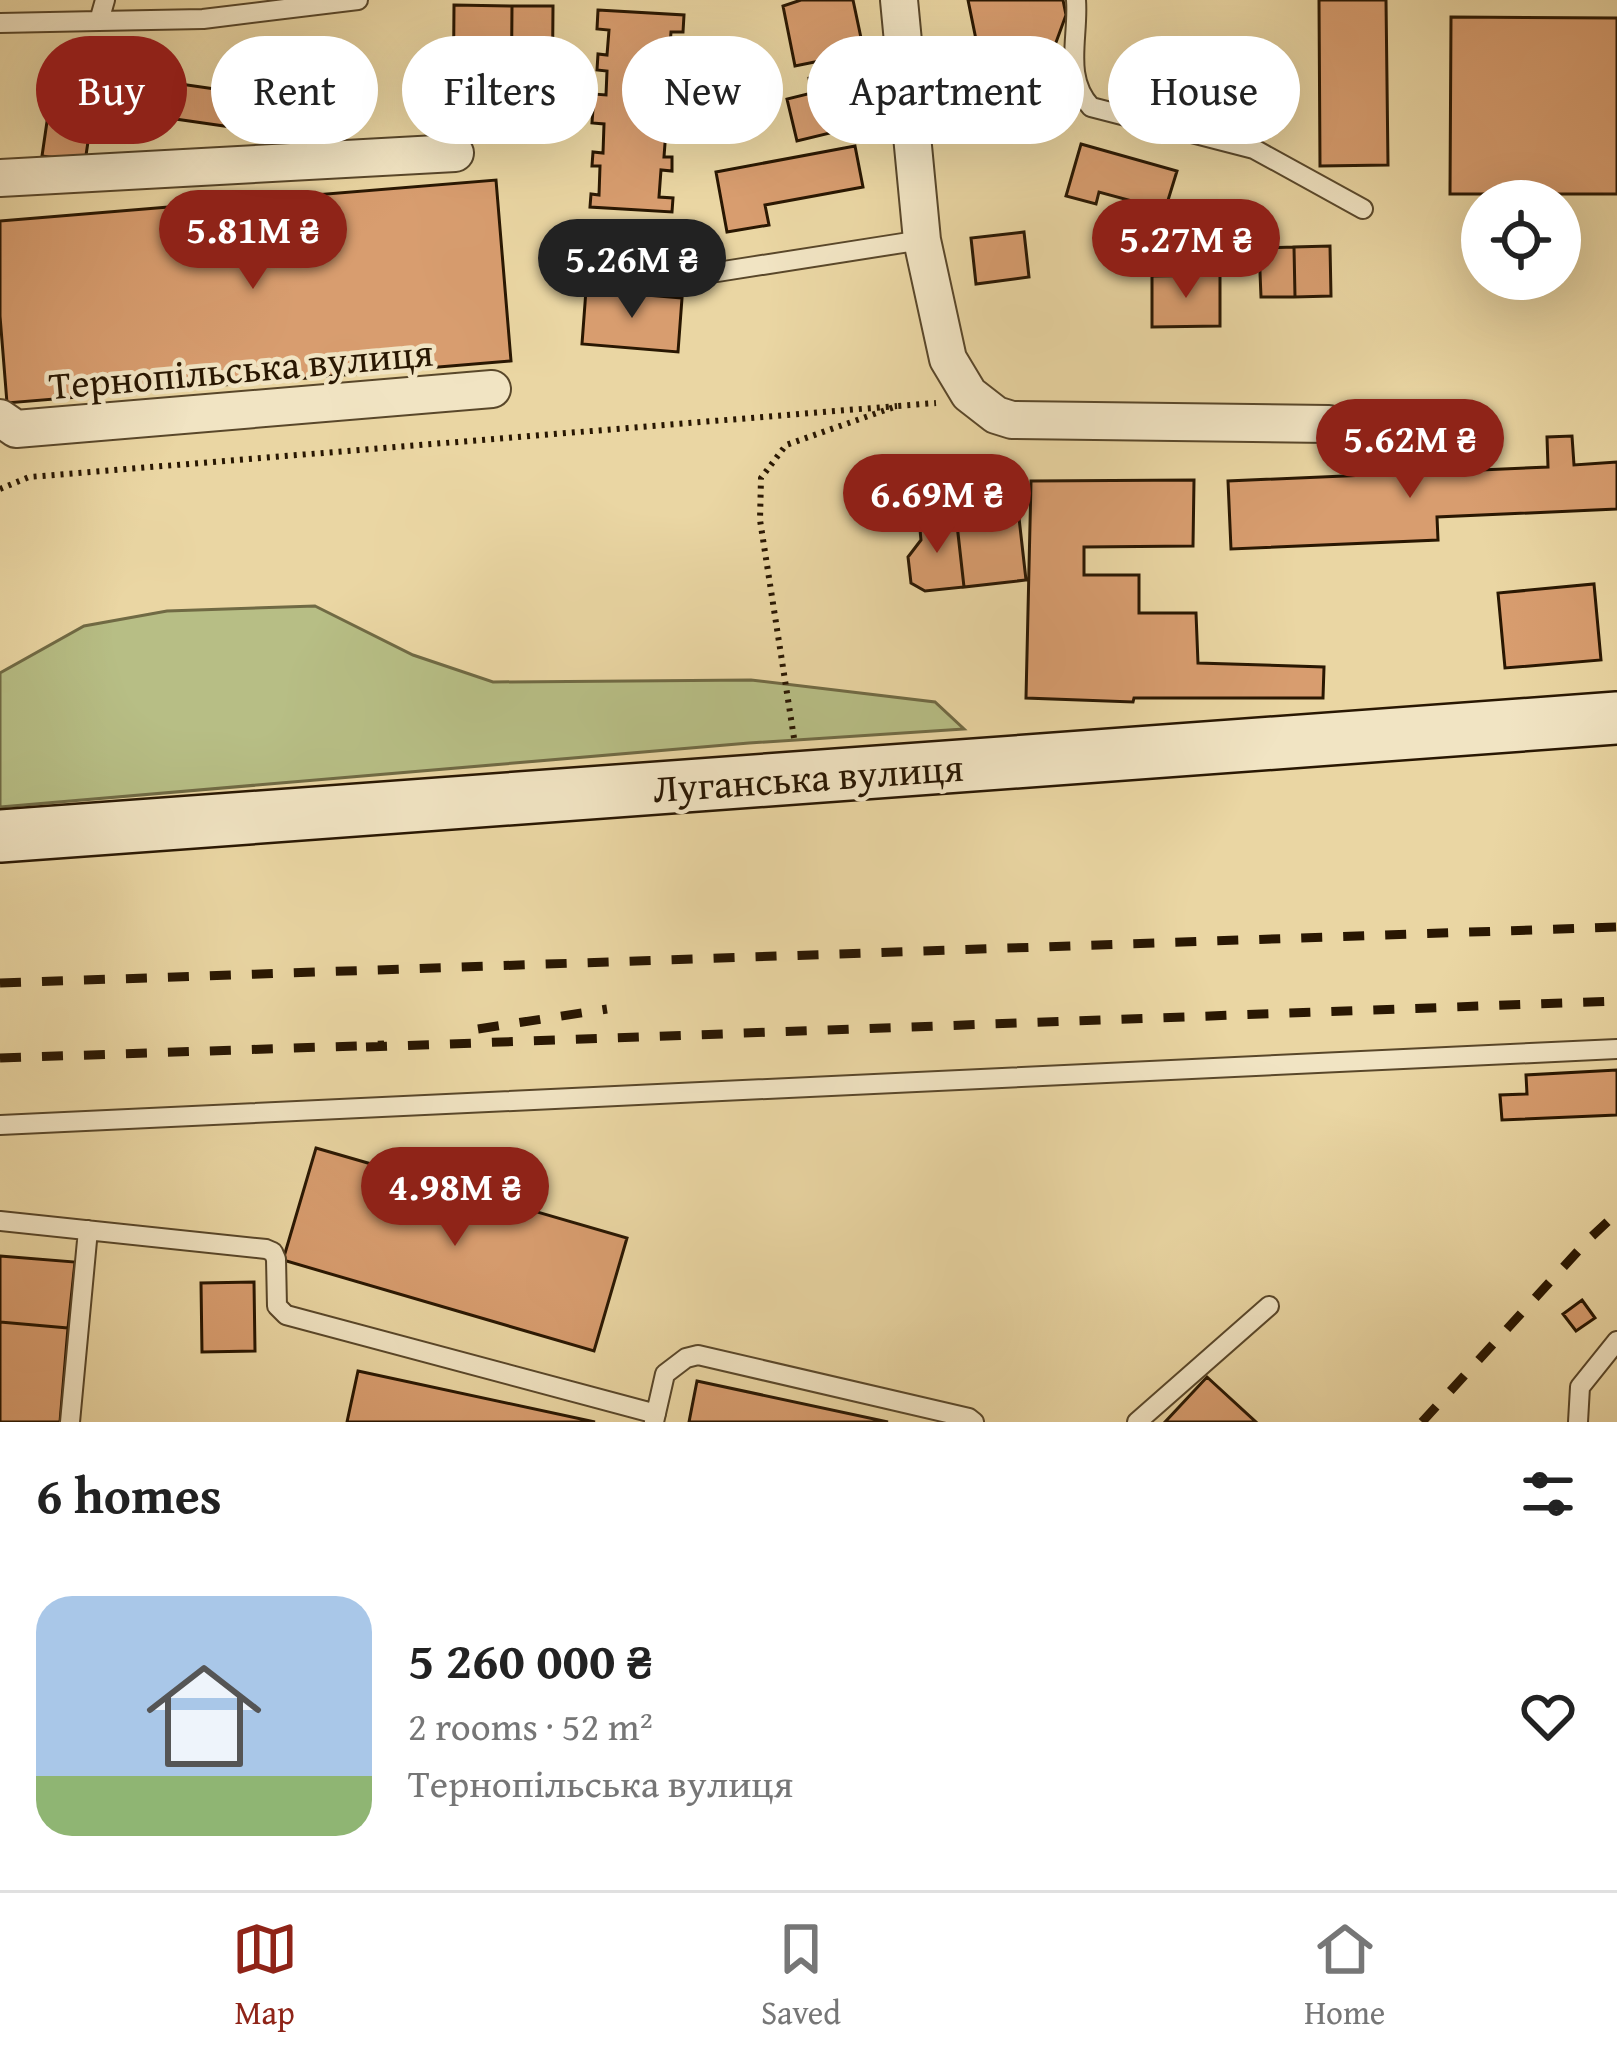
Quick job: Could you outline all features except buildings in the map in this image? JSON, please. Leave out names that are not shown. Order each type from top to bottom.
[{"type":"main road","name":"Луганська вулиця","points":[[0,836],[1617,718]]},
{"type":"street","points":[[899,0],[922,240],[948,359],[969,394],[996,415],[1012,420],[1329,424]]},
{"type":"street","points":[[0,178],[455,153]]},
{"type":"street","name":"Тернопільська вулиця","points":[[0,418],[16,429],[492,389]]},
{"type":"lane","points":[[99,21],[105,0]]},
{"type":"lane","points":[[0,23],[202,19],[358,0]]},
{"type":"lane","points":[[1076,0],[1074,72],[1078,93],[1091,107],[1254,149],[1364,208]]},
{"type":"lane","points":[[711,273],[922,240]]},
{"type":"lane","points":[[0,1125],[1617,1049]]},
{"type":"lane","points":[[0,1221],[266,1249],[275,1258],[277,1306],[286,1315],[655,1418],[664,1374],[698,1355],[974,1422]]},
{"type":"lane","points":[[70,1422],[88,1230]]},
{"type":"lane","points":[[1137,1422],[1269,1306]]},
{"type":"lane","points":[[1577,1422],[1580,1388],[1617,1341]]},
{"type":"path","points":[[0,489],[29,477],[945,402],[969,394]]},
{"type":"path","points":[[797,748],[760,520],[761,478],[786,445],[897,406]]},
{"type":"green space","points":[[315,606],[413,655],[493,682],[751,680],[935,702],[964,729],[0,807],[0,673],[84,626],[167,611]]},
{"type":"railway","points":[[0,983],[1617,927]]},
{"type":"railway","points":[[366,1047],[1617,1001]]},
{"type":"railway","points":[[478,1029],[607,1009]]},
{"type":"railway","points":[[0,1058],[384,1045]]},
{"type":"railway","points":[[1422,1422],[1617,1213]]}]
